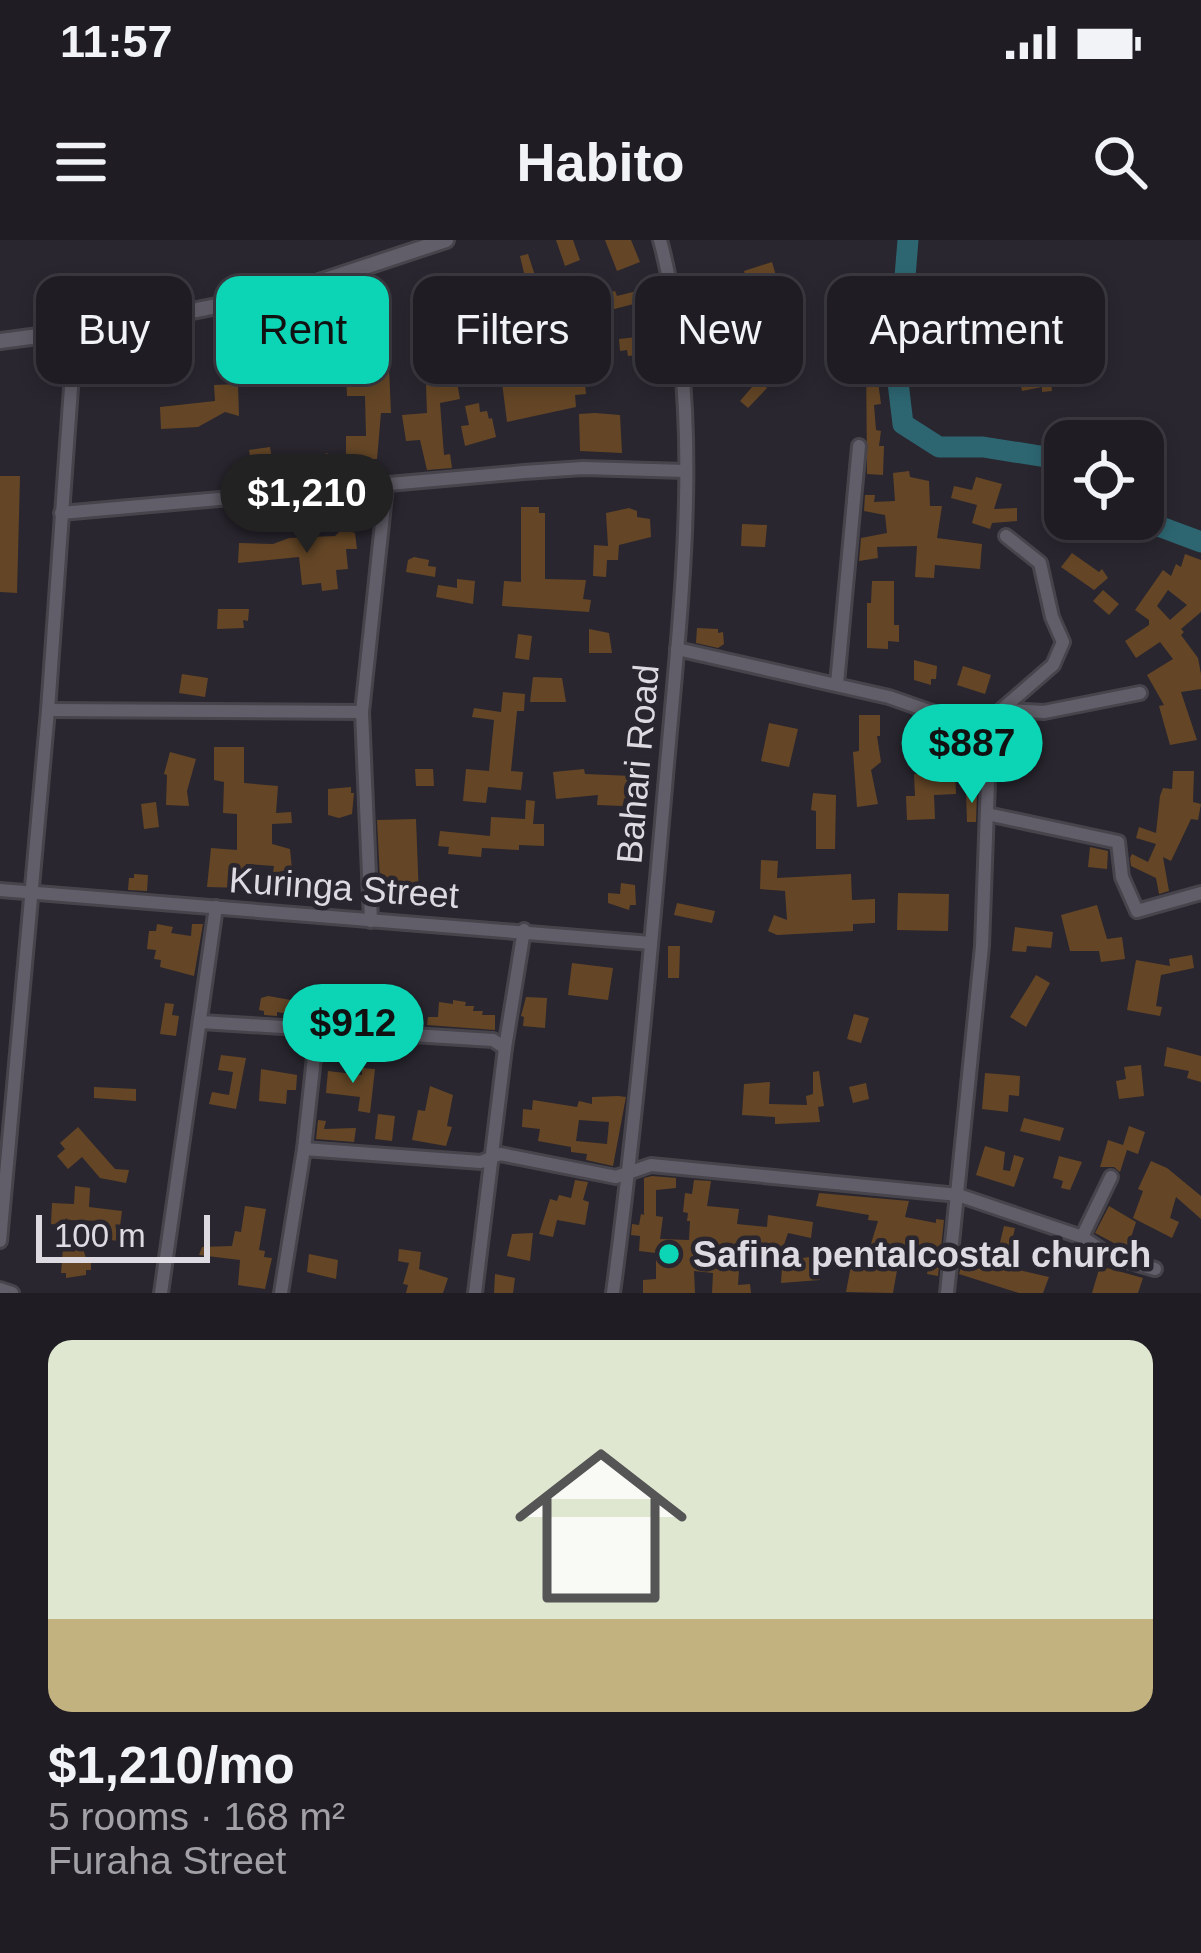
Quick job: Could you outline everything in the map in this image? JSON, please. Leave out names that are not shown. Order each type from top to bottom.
[{"type":"street","points":[[192,310],[292,291],[446,240]]},
{"type":"street","name":"Bahari Road","points":[[613,1293],[630,1171],[651,943],[677,649],[686,471],[680,337],[660,240]]},
{"type":"street","points":[[0,341],[36,337]]},
{"type":"street","points":[[0,1241],[48,710],[71,384]]},
{"type":"street","points":[[837,684],[859,446]]},
{"type":"street","points":[[62,513],[583,468],[686,471]]},
{"type":"street","points":[[371,921],[362,712],[386,486]]},
{"type":"street","points":[[977,731],[1053,665],[1063,642],[1040,563],[1006,536]]},
{"type":"street","points":[[677,649],[889,697],[977,731],[989,754],[982,946],[947,1293]]},
{"type":"street","points":[[1005,710],[1044,712],[1140,693]]},
{"type":"street","points":[[48,710],[362,712]]},
{"type":"street","points":[[987,814],[1118,842],[1122,877],[1137,911],[1201,893]]},
{"type":"street","name":"Kuringa Street","points":[[0,890],[651,943]]},
{"type":"street","points":[[161,1293],[216,907]]},
{"type":"street","points":[[475,1293],[524,930]]},
{"type":"street","points":[[201,1022],[493,1040],[505,1048]]},
{"type":"street","points":[[281,1293],[304,1149],[316,1030]]},
{"type":"street","points":[[304,1149],[481,1162],[500,1154],[616,1177],[651,1165],[958,1195],[1082,1237],[1110,1256],[1155,1269]]},
{"type":"street","points":[[1082,1237],[1111,1177]]},
{"type":"street","points":[[0,1289],[12,1293]]},
{"type":"building","points":[[556,240],[573,240],[580,260],[565,266]]},
{"type":"building","points":[[605,240],[631,240],[640,262],[617,271]]},
{"type":"building","points":[[528,254],[535,276],[506,276],[524,273],[520,256]]},
{"type":"building","points":[[772,262],[776,276],[745,276],[744,271]]},
{"type":"building","points":[[611,292],[617,296],[635,292],[635,304],[611,310]]},
{"type":"building","points":[[635,337],[635,355],[620,351],[619,339]]},
{"type":"building","points":[[389,368],[391,413],[381,413],[377,459],[346,460],[346,436],[366,436],[365,396],[347,396],[346,384],[389,384]]},
{"type":"building","points":[[238,384],[239,416],[225,412],[198,427],[161,429],[160,407],[215,401],[214,385]]},
{"type":"building","points":[[457,384],[460,399],[440,403],[444,455],[450,454],[452,468],[427,470],[420,440],[406,441],[402,415],[427,413],[426,385]]},
{"type":"building","points":[[502,384],[585,384],[586,394],[575,395],[576,407],[507,422]]},
{"type":"building","points":[[755,384],[767,388],[748,408],[740,401]]},
{"type":"building","points":[[866,384],[878,384],[881,404],[874,405],[876,430],[881,431],[879,446],[884,446],[883,475],[867,474]]},
{"type":"building","points":[[1021,384],[1051,384],[1052,391],[1042,392],[1042,387],[1022,391]]},
{"type":"building","points":[[479,403],[480,412],[487,411],[492,418],[496,437],[465,446],[461,426],[469,425],[465,406]]},
{"type":"building","points":[[579,414],[620,415],[622,453],[580,451]]},
{"type":"building","points":[[270,447],[275,478],[254,481],[249,450]]},
{"type":"building","points":[[326,453],[338,457],[330,479],[304,474],[307,465],[294,468],[292,458],[320,461]]},
{"type":"building","points":[[909,471],[910,477],[929,481],[930,506],[942,506],[937,538],[982,544],[980,569],[935,565],[934,578],[915,577],[917,546],[877,547],[878,558],[859,561],[861,538],[887,533],[885,515],[864,511],[865,495],[875,495],[874,502],[895,501],[893,473]]},
{"type":"building","points":[[0,476],[20,476],[17,593],[0,592]]},
{"type":"building","points":[[976,477],[1002,484],[994,509],[1017,508],[1017,521],[992,523],[990,529],[972,523],[977,505],[951,498],[954,486],[972,490]]},
{"type":"building","points":[[521,507],[539,507],[539,513],[545,513],[545,579],[586,580],[583,599],[591,600],[589,612],[502,606],[504,581],[521,582]]},
{"type":"building","points":[[637,511],[637,517],[650,519],[651,537],[619,545],[618,560],[607,560],[606,577],[593,576],[594,545],[608,546],[606,513]]},
{"type":"building","points":[[742,524],[767,525],[765,547],[741,546]]},
{"type":"building","points":[[342,529],[355,533],[357,549],[346,549],[348,569],[336,570],[338,589],[322,591],[321,583],[302,585],[299,557],[238,563],[239,543],[335,536]]},
{"type":"building","points":[[1072,553],[1099,572],[1102,569],[1108,578],[1094,590],[1061,567]]},
{"type":"building","points":[[1185,554],[1201,560],[1201,612],[1181,629],[1181,635],[1198,658],[1201,689],[1181,692],[1197,740],[1170,745],[1159,706],[1164,705],[1147,675],[1173,659],[1160,642],[1136,658],[1125,641],[1149,625],[1135,610],[1163,570],[1171,576],[1176,564],[1181,567]],"holes":[[[1168,590],[1187,605],[1170,620],[1157,606]]]},
{"type":"building","points":[[408,560],[429,560],[428,566],[436,567],[435,577],[406,572]]},
{"type":"building","points":[[457,579],[475,581],[473,604],[436,597],[438,585],[457,588]]},
{"type":"building","points":[[872,581],[894,581],[899,642],[888,641],[888,649],[867,648]]},
{"type":"building","points":[[1103,590],[1119,604],[1109,615],[1093,601]]},
{"type":"building","points":[[218,609],[249,609],[248,621],[243,620],[244,628],[217,629]]},
{"type":"building","points":[[697,628],[718,629],[724,644],[718,648],[696,643]]},
{"type":"building","points":[[589,629],[609,633],[612,653],[589,653]]},
{"type":"building","points":[[518,634],[532,636],[529,660],[515,658]]},
{"type":"building","points":[[914,660],[937,666],[931,685],[914,680]]},
{"type":"building","points":[[963,666],[991,675],[985,694],[957,685]]},
{"type":"building","points":[[182,674],[208,678],[205,697],[179,693]]},
{"type":"building","points":[[533,677],[562,678],[566,702],[530,702]]},
{"type":"building","points":[[503,692],[525,694],[524,711],[517,711],[511,771],[523,772],[521,790],[488,787],[486,803],[463,801],[466,769],[489,771],[494,720],[472,717],[474,708],[501,712]]},
{"type":"building","points":[[859,715],[880,715],[881,762],[871,770],[878,804],[857,807],[853,752],[859,751]]},
{"type":"building","points":[[769,723],[798,729],[789,767],[761,761]]},
{"type":"building","points":[[926,746],[933,746],[935,765],[955,764],[956,794],[934,795],[935,819],[907,820],[906,796],[915,796],[914,774],[926,774]]},
{"type":"building","points":[[214,747],[244,747],[244,783],[278,786],[276,813],[291,812],[292,823],[272,824],[272,844],[290,849],[292,869],[273,873],[274,866],[246,864],[245,888],[207,887],[211,848],[237,850],[237,814],[223,813],[224,782],[214,780]]},
{"type":"building","points":[[170,752],[196,759],[187,791],[189,806],[166,805],[164,774]]},
{"type":"building","points":[[415,769],[433,769],[434,786],[416,786]]},
{"type":"building","points":[[584,769],[585,774],[632,776],[623,806],[597,805],[598,795],[556,799],[553,772]]},
{"type":"building","points":[[1173,771],[1194,771],[1193,802],[1201,804],[1198,820],[1191,819],[1171,861],[1163,857],[1169,891],[1159,894],[1156,878],[1131,866],[1130,858],[1132,854],[1148,862],[1156,844],[1136,838],[1139,827],[1156,833],[1160,796],[1163,788],[1172,789]]},
{"type":"building","points":[[351,787],[352,814],[328,815],[328,789]]},
{"type":"building","points":[[977,791],[976,822],[967,822],[966,792]]},
{"type":"building","points":[[813,793],[836,795],[835,849],[816,849]]},
{"type":"building","points":[[526,800],[535,801],[533,824],[544,824],[544,846],[482,848],[481,857],[448,854],[449,847],[438,846],[440,831],[490,836],[491,817],[525,819]]},
{"type":"building","points":[[156,802],[159,827],[144,829],[141,804]]},
{"type":"building","points":[[416,819],[419,898],[381,899],[377,820]]},
{"type":"building","points":[[1090,847],[1108,851],[1107,869],[1088,867]]},
{"type":"building","points":[[761,860],[778,861],[777,878],[851,874],[852,900],[875,899],[875,923],[853,924],[853,931],[777,935],[768,931],[774,915],[787,920],[785,891],[760,889]]},
{"type":"building","points":[[134,874],[148,875],[147,891],[128,890]]},
{"type":"building","points":[[621,883],[635,885],[636,905],[629,910],[608,903],[608,893],[620,894]]},
{"type":"building","points":[[898,893],[949,894],[948,931],[897,930]]},
{"type":"building","points":[[677,903],[715,911],[712,923],[674,915]]},
{"type":"building","points":[[1097,905],[1107,939],[1122,937],[1125,959],[1101,962],[1099,951],[1070,951],[1061,915]]},
{"type":"building","points":[[157,924],[173,927],[171,933],[191,936],[192,924],[203,924],[194,976],[160,967],[161,960],[154,959],[156,950],[147,949],[149,931],[156,931]]},
{"type":"building","points":[[1015,927],[1053,932],[1051,948],[1027,946],[1026,952],[1012,951]]},
{"type":"building","points":[[668,946],[680,946],[679,978],[668,978]]},
{"type":"building","points":[[1192,955],[1194,968],[1161,975],[1156,1006],[1162,1007],[1160,1016],[1127,1010],[1136,960],[1170,966],[1169,959]]},
{"type":"building","points":[[572,963],[613,968],[608,1000],[568,995]]},
{"type":"building","points":[[1036,975],[1050,983],[1026,1027],[1010,1017]]},
{"type":"building","points":[[526,997],[547,998],[545,1028],[523,1026]]},
{"type":"building","points":[[261,998],[314,1004],[312,1018],[277,1012],[277,1016],[264,1015],[259,1010]]},
{"type":"building","points":[[453,1000],[474,1006],[473,1011],[483,1011],[482,1015],[495,1015],[495,1030],[427,1025],[428,1017],[438,1017],[439,1002],[453,1004]]},
{"type":"building","points":[[165,1003],[174,1004],[172,1015],[179,1016],[176,1036],[160,1034]]},
{"type":"building","points":[[854,1014],[869,1018],[861,1043],[847,1039]]},
{"type":"building","points":[[1167,1047],[1201,1056],[1201,1082],[1187,1078],[1189,1071],[1164,1066]]},
{"type":"building","points":[[221,1055],[246,1058],[236,1109],[209,1104],[212,1092],[229,1095],[233,1072],[218,1070]]},
{"type":"building","points":[[1141,1065],[1144,1096],[1119,1099],[1116,1081],[1126,1079],[1124,1067]]},
{"type":"building","points":[[362,1068],[375,1069],[370,1113],[358,1111],[360,1097],[326,1093],[328,1071],[362,1075]]},
{"type":"building","points":[[261,1069],[297,1075],[296,1090],[287,1090],[286,1104],[259,1101]]},
{"type":"building","points":[[819,1071],[824,1106],[818,1107],[820,1122],[775,1124],[775,1117],[742,1115],[744,1084],[770,1082],[769,1104],[807,1105],[806,1096],[813,1094],[813,1072]]},
{"type":"building","points":[[985,1073],[1020,1076],[1019,1096],[1009,1095],[1008,1112],[982,1109]]},
{"type":"building","points":[[866,1083],[869,1099],[853,1103],[849,1087]]},
{"type":"building","points":[[430,1086],[453,1095],[446,1146],[412,1140],[418,1110],[425,1111]]},
{"type":"building","points":[[94,1087],[136,1089],[136,1101],[94,1098]]},
{"type":"building","points":[[592,1097],[626,1097],[613,1166],[586,1160],[587,1154],[571,1152],[571,1147],[538,1141],[540,1129],[522,1127],[523,1109],[532,1110],[533,1100],[577,1107],[579,1101],[592,1104]],"holes":[[[579,1120],[609,1122],[607,1144],[576,1141]]]},
{"type":"building","points":[[378,1114],[395,1116],[392,1141],[375,1139]]},
{"type":"building","points":[[1024,1118],[1064,1128],[1060,1141],[1020,1131]]},
{"type":"building","points":[[318,1120],[326,1121],[324,1129],[356,1128],[354,1142],[316,1139]]},
{"type":"building","points":[[1129,1126],[1145,1132],[1138,1154],[1127,1150],[1120,1172],[1100,1167],[1108,1140],[1123,1145]]},
{"type":"building","points":[[78,1127],[115,1169],[129,1170],[126,1183],[100,1178],[82,1157],[68,1169],[57,1156],[65,1149],[60,1143]]},
{"type":"building","points":[[985,1146],[1005,1152],[1003,1170],[1010,1171],[1014,1155],[1024,1158],[1014,1187],[976,1175]]},
{"type":"building","points":[[1059,1156],[1082,1162],[1070,1190],[1053,1178]]},
{"type":"building","points":[[1151,1161],[1201,1196],[1201,1219],[1176,1197],[1170,1218],[1179,1222],[1172,1238],[1133,1218],[1143,1191],[1138,1189]]},
{"type":"building","points":[[644,1178],[676,1178],[676,1188],[656,1190],[656,1216],[663,1217],[660,1239],[689,1240],[690,1221],[683,1212],[685,1193],[692,1194],[694,1180],[711,1181],[707,1206],[739,1209],[737,1224],[767,1227],[768,1215],[813,1222],[811,1238],[788,1233],[776,1268],[760,1265],[761,1257],[740,1255],[738,1285],[750,1284],[751,1293],[712,1293],[713,1273],[694,1271],[695,1293],[643,1293],[643,1280],[656,1279],[656,1253],[639,1251],[640,1236],[631,1235],[632,1224],[639,1225],[644,1215]]},
{"type":"building","points":[[575,1180],[588,1182],[583,1200],[589,1202],[585,1225],[557,1220],[553,1237],[539,1234],[550,1199],[571,1198]]},
{"type":"building","points":[[75,1186],[90,1188],[89,1207],[122,1211],[118,1241],[104,1239],[106,1221],[51,1224],[52,1203],[74,1204]]},
{"type":"building","points":[[819,1193],[909,1201],[905,1217],[936,1223],[936,1219],[944,1220],[938,1276],[927,1274],[930,1260],[900,1253],[893,1293],[846,1292],[854,1250],[870,1247],[878,1221],[868,1220],[869,1215],[816,1206]]},
{"type":"building","points":[[245,1206],[266,1209],[259,1250],[272,1258],[265,1289],[238,1285],[240,1260],[199,1255],[202,1247],[232,1246],[235,1231],[241,1232]]},
{"type":"building","points":[[1109,1206],[1136,1222],[1127,1250],[1095,1233]]},
{"type":"building","points":[[1004,1226],[1015,1228],[1006,1267],[1049,1277],[1043,1293],[1019,1293],[959,1274],[965,1252],[996,1259]]},
{"type":"building","points":[[533,1233],[530,1261],[507,1256],[512,1234]]},
{"type":"building","points":[[63,1248],[83,1249],[86,1258],[91,1258],[91,1270],[66,1278],[61,1273]]},
{"type":"building","points":[[399,1249],[421,1252],[419,1269],[448,1278],[443,1293],[406,1293],[408,1285],[403,1284],[409,1263],[398,1261]]},
{"type":"building","points":[[309,1254],[338,1260],[336,1279],[307,1272]]},
{"type":"building","points":[[816,1256],[820,1280],[781,1283],[782,1268],[797,1269],[796,1259]]},
{"type":"building","points":[[1100,1266],[1143,1278],[1138,1293],[1092,1293]]},
{"type":"building","points":[[495,1274],[515,1278],[513,1293],[494,1293]]},
{"type":"waterway","points":[[908,240],[897,374],[903,424],[939,447],[983,447],[1044,457]]},
{"type":"waterway","points":[[1164,528],[1201,542]]},
{"type":"place","name":"Safina pentalcostal church","points":[[669,1254]]}]
